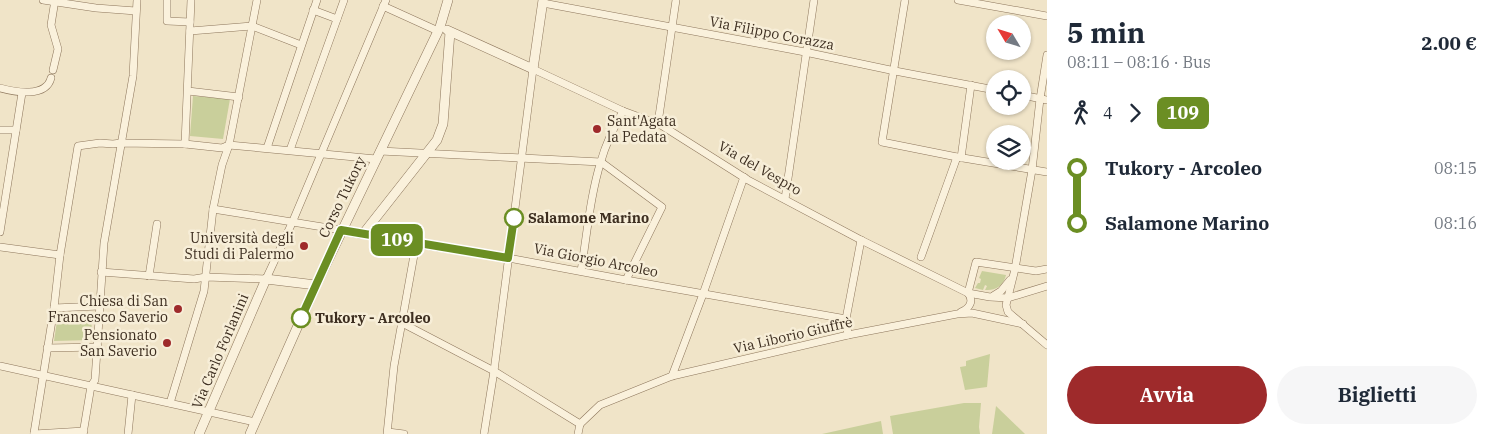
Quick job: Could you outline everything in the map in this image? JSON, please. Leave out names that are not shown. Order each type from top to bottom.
[{"type":"street","points":[[42,0],[55,0],[96,8],[136,12]]},
{"type":"street","points":[[53,70],[58,48],[51,25],[55,0]]},
{"type":"street","points":[[137,0],[133,76],[121,143],[108,216],[101,272],[95,380],[91,386],[83,433],[34,433],[78,146],[100,143],[113,144],[121,143],[185,144],[222,148],[229,146],[267,148],[321,154],[378,155],[428,153],[600,162],[662,207],[626,280]]},
{"type":"street","points":[[167,0],[167,21],[190,22]]},
{"type":"street","points":[[185,144],[191,0]]},
{"type":"street","points":[[170,403],[204,291],[213,209],[222,165],[229,146],[257,0]]},
{"type":"street","points":[[267,148],[317,0]]},
{"type":"street","points":[[290,150],[344,0]]},
{"type":"street","name":"Corso Tukory","points":[[250,434],[341,230],[439,29],[448,0]]},
{"type":"street","points":[[658,123],[676,0]]},
{"type":"street","points":[[785,199],[814,0]]},
{"type":"street","points":[[905,0],[882,142],[1047,172]]},
{"type":"street","points":[[958,0],[1047,16]]},
{"type":"street","points":[[484,434],[543,1]]},
{"type":"street","name":"Via Filippo Corazza","points":[[543,1],[986,88]]},
{"type":"street","points":[[266,279],[292,223],[385,3],[439,29]]},
{"type":"street","points":[[313,10],[337,19]]},
{"type":"street","points":[[190,31],[252,26],[301,45]]},
{"type":"street","name":"Via del Vespro","points":[[439,29],[533,68],[623,111],[658,123],[744,178],[861,240],[968,293],[1008,298]]},
{"type":"street","points":[[363,234],[437,140],[443,124],[450,32]]},
{"type":"street","points":[[1047,55],[1043,99],[1032,170],[1014,272],[1006,305],[1008,312],[1047,345]]},
{"type":"street","points":[[0,88],[22,93],[44,89],[51,81]]},
{"type":"street","points":[[921,257],[959,157],[971,85]]},
{"type":"street","points":[[188,91],[239,97]]},
{"type":"street","points":[[0,232],[22,93]]},
{"type":"street","points":[[581,271],[600,162],[606,144],[623,111]]},
{"type":"street","points":[[0,130],[16,130]]},
{"type":"street","points":[[672,376],[744,178]]},
{"type":"street","points":[[213,209],[341,230]]},
{"type":"street","points":[[149,276],[157,224]]},
{"type":"street","name":"Via Giorgio Arcoleo","points":[[341,230],[846,319]]},
{"type":"street","points":[[848,335],[846,319],[861,240]]},
{"type":"street","points":[[404,434],[387,433],[394,366],[416,244]]},
{"type":"street","points":[[0,247],[60,255]]},
{"type":"street","points":[[957,314],[969,307],[971,302],[971,297],[968,293],[976,262],[1014,272],[1047,269]]},
{"type":"street","points":[[101,272],[194,279],[206,277],[266,279],[316,285]]},
{"type":"street","points":[[990,297],[1002,291],[1014,272]]},
{"type":"street","name":"Via Carlo Forlanini","points":[[199,434],[266,279]]},
{"type":"street","points":[[1008,298],[1047,286]]},
{"type":"street","points":[[54,308],[99,306]]},
{"type":"street","name":"Via Liborio Giuffrè","points":[[580,424],[600,405],[672,376],[848,335],[957,314],[972,313],[1023,324]]},
{"type":"street","points":[[402,323],[494,371],[580,424],[578,434]]},
{"type":"street","points":[[47,348],[98,347]]},
{"type":"street","points":[[0,366],[255,422]]},
{"type":"street","points":[[128,434],[132,396]]},
{"type":"green space","points":[[193,96],[230,99],[223,139],[190,136]]},
{"type":"green space","points":[[982,271],[1006,275],[999,287],[985,290],[987,286],[985,285],[983,290],[975,288],[980,283],[981,279],[979,278]]},
{"type":"green space","points":[[58,314],[92,314],[91,340],[54,341]]},
{"type":"green space","points":[[990,354],[987,387],[965,390],[960,367],[966,366],[966,361]]},
{"type":"green space","points":[[964,403],[981,403],[980,434],[893,434],[890,416]]},
{"type":"green space","points":[[996,406],[1025,434],[992,434]]},
{"type":"green space","points":[[881,421],[883,434],[822,434]]},
{"type":"bus line","name":"109","points":[[301,318],[341,230],[508,258],[514,218]]},
{"type":"place","name":"Sant'Agata la Pedata","points":[[597,129]]},
{"type":"place","name":"Salamone Marino","points":[[514,218]]},
{"type":"place","name":"Università degli Studi di Palermo","points":[[304,246]]},
{"type":"place","name":"Chiesa di San Francesco Saverio","points":[[178,309]]},
{"type":"place","name":"Tukory - Arcoleo","points":[[301,318]]},
{"type":"place","name":"Pensionato San Saverio","points":[[167,343]]}]
